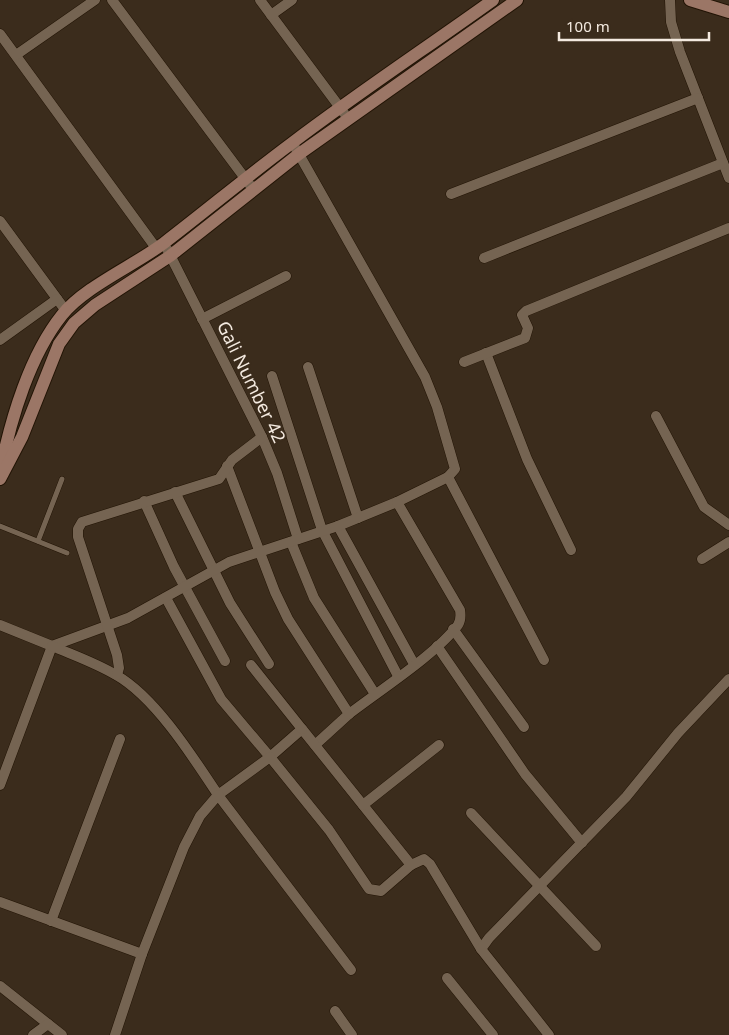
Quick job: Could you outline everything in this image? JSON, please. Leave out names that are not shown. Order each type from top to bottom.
[{"type":"street","points":[[16,55],[95,0]]},
{"type":"street","points":[[112,0],[253,190]]},
{"type":"street","points":[[260,0],[349,120]]},
{"type":"street","points":[[271,15],[292,0]]},
{"type":"street","points":[[0,475],[8,432],[31,371],[46,337],[66,311],[87,294],[160,245],[292,142],[492,0]]},
{"type":"street","points":[[0,479],[22,437],[59,344],[74,323],[95,305],[170,256],[299,154],[517,0]]},
{"type":"street","points":[[670,0],[671,22],[680,52],[729,178]]},
{"type":"street","points":[[690,0],[729,12]]},
{"type":"street","name":"Gali Number 42","points":[[0,34],[170,256],[262,437],[276,473],[294,540],[318,605],[375,694]]},
{"type":"street","points":[[451,194],[698,98]]},
{"type":"street","points":[[0,785],[52,646],[128,618],[186,588],[229,562],[338,526],[397,502],[448,477],[454,469],[455,464],[437,407],[425,377],[292,142]]},
{"type":"street","points":[[484,258],[723,163]]},
{"type":"street","points":[[0,222],[66,311]]},
{"type":"street","points":[[464,362],[525,338],[528,328],[522,315],[526,311],[729,228]]},
{"type":"street","points":[[202,319],[286,276]]},
{"type":"street","points":[[0,340],[57,299]]},
{"type":"street","points":[[486,353],[527,459],[571,550]]},
{"type":"street","points":[[308,367],[358,518]]},
{"type":"street","points":[[272,376],[322,530],[398,676]]},
{"type":"street","points":[[656,416],[704,507],[729,525]]},
{"type":"street","points":[[117,675],[119,662],[78,537],[78,529],[82,522],[219,479],[232,460],[262,437]]},
{"type":"street","points":[[227,466],[275,592],[288,619],[349,714]]},
{"type":"street","points":[[448,477],[544,660]]},
{"type":"street","points":[[175,492],[213,571],[241,623],[270,664]]},
{"type":"street","points":[[144,502],[163,545],[225,661]]},
{"type":"street","points":[[314,745],[349,714],[437,646],[454,629],[461,618],[460,610],[397,502]]},
{"type":"street","points":[[338,526],[414,664]]},
{"type":"street","points":[[702,559],[729,542]]},
{"type":"street","points":[[166,598],[221,699],[334,836],[369,889],[381,891],[411,865],[424,860],[430,864],[481,949],[549,1035]]},
{"type":"street","points":[[0,625],[117,675],[135,690],[177,735],[218,795],[351,970]]},
{"type":"street","points":[[454,629],[524,727]]},
{"type":"street","points":[[437,646],[526,774],[582,843]]},
{"type":"street","points":[[251,665],[411,865]]},
{"type":"street","points":[[481,949],[489,938],[632,791],[678,733],[729,679]]},
{"type":"street","points":[[114,1035],[142,954],[184,847],[200,816],[218,795],[270,757],[302,729]]},
{"type":"street","points":[[51,921],[120,739]]},
{"type":"street","points":[[363,805],[439,744]]},
{"type":"street","points":[[471,812],[541,884],[596,946]]},
{"type":"street","points":[[0,902],[142,954]]},
{"type":"street","points":[[447,978],[493,1035]]},
{"type":"street","points":[[0,986],[62,1035]]},
{"type":"street","points":[[335,1011],[352,1035]]},
{"type":"street","points":[[33,1035],[48,1024]]},
{"type":"lane","points":[[38,542],[62,479]]},
{"type":"lane","points":[[0,526],[67,553]]}]
